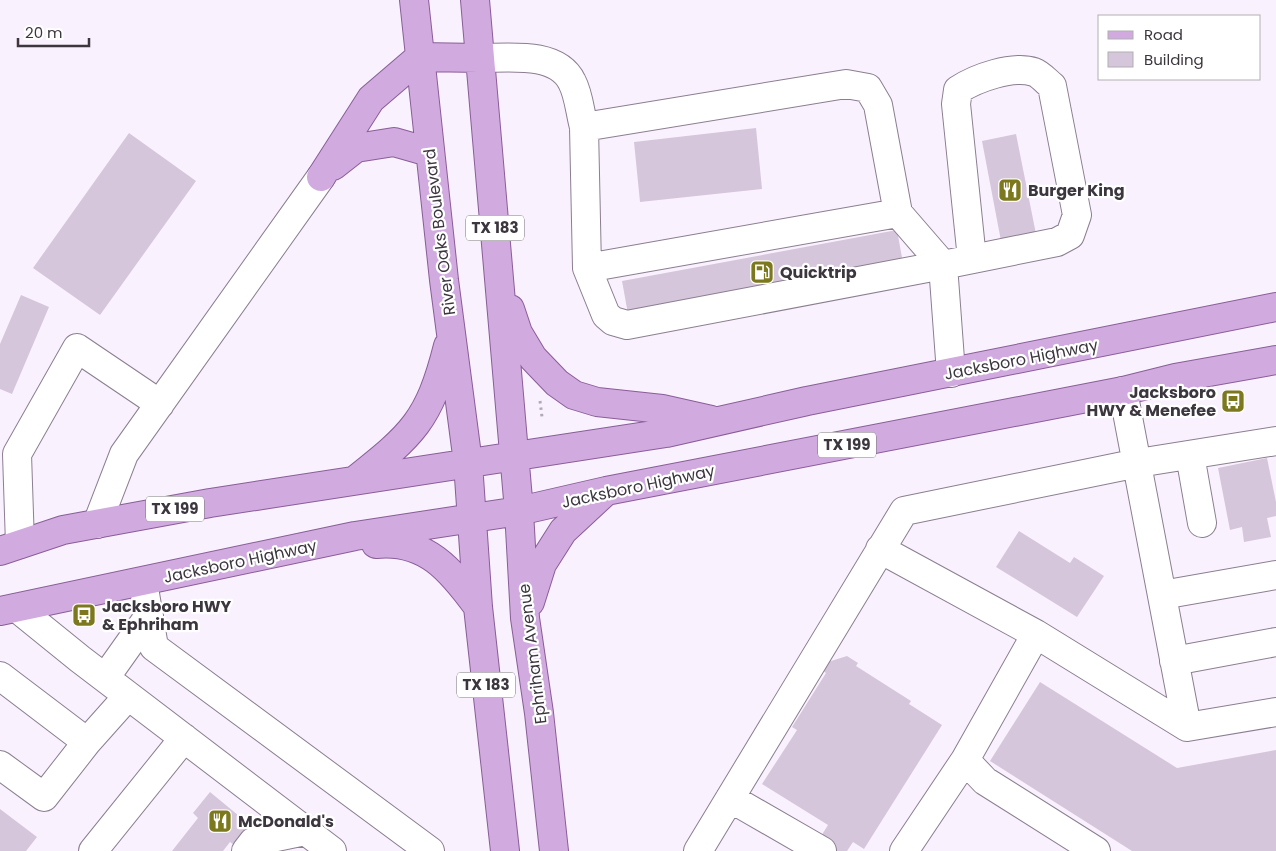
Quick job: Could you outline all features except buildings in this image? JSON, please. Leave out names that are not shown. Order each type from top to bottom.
[{"type":"main road","name":"River Oaks Boulevard","points":[[414,0],[429,152],[468,463]]},
{"type":"main road","name":"TX 183","points":[[475,0],[514,456]]},
{"type":"main road","points":[[320,177],[372,99],[420,57],[480,58]]},
{"type":"main road","points":[[320,177],[356,148],[394,142],[429,152]]},
{"type":"main road","points":[[498,266],[518,333],[533,358],[557,383],[574,395],[597,402],[662,409],[717,421]]},
{"type":"main road","name":"Jacksboro Highway","points":[[10,548],[63,530],[210,503],[666,433],[1276,307]]},
{"type":"main road","points":[[352,482],[400,445],[416,426],[428,408],[439,380],[451,335]]},
{"type":"main road","name":"Jacksboro Highway","points":[[9,610],[355,536],[519,511],[606,491],[1122,391],[1175,378],[1276,360]]},
{"type":"main road","name":"Ephriham Avenue","points":[[514,456],[525,618],[539,713],[554,851]]},
{"type":"main road","name":"TX 183","points":[[468,463],[470,519],[478,607],[505,851]]},
{"type":"main road","points":[[525,618],[542,564],[563,531],[606,491]]},
{"type":"main road","points":[[258,556],[382,543],[415,547],[438,560],[457,578],[478,607]]},
{"type":"lane","points":[[480,58],[541,59],[563,70],[572,82],[584,127],[587,268],[606,314],[614,322],[627,325],[943,265],[1057,242],[1070,234],[1077,215],[1052,86],[1036,72],[1022,69],[973,80],[958,90],[956,104],[972,259]]},
{"type":"lane","points":[[584,127],[846,84],[868,88],[878,105],[898,213],[943,265],[951,373]]},
{"type":"lane","points":[[97,524],[124,454],[320,177]]},
{"type":"lane","points":[[587,268],[898,213]]},
{"type":"lane","points":[[10,548],[17,454],[77,348],[160,404]]},
{"type":"lane","points":[[1122,391],[1138,463],[1187,728]]},
{"type":"lane","points":[[698,851],[904,511],[1138,463],[1276,441]]},
{"type":"lane","points":[[1190,455],[1202,524]]},
{"type":"lane","points":[[880,549],[1036,634],[1187,728],[1276,712]]},
{"type":"lane","points":[[1162,595],[1276,574]]},
{"type":"lane","points":[[143,582],[154,647],[430,851]]},
{"type":"lane","points":[[9,610],[105,678],[184,738],[298,841]]},
{"type":"lane","points":[[105,678],[149,616]]},
{"type":"lane","points":[[904,851],[965,760],[1036,634]]},
{"type":"lane","points":[[1174,661],[1276,642]]},
{"type":"lane","points":[[0,676],[87,742]]},
{"type":"lane","points":[[0,765],[44,798],[87,742],[128,696]]},
{"type":"lane","points":[[93,851],[111,840],[184,738]]},
{"type":"lane","points":[[965,760],[985,781],[1096,851]]},
{"type":"lane","points":[[730,798],[822,851]]},
{"type":"lane","points":[[246,851],[253,842],[298,841],[332,851]]},
{"type":"path","points":[[540,401],[542,417]]},
{"type":"place","name":"Burger King","points":[[1010,190]]},
{"type":"place","name":"Quicktrip","points":[[762,272]]},
{"type":"place","name":"Jacksboro HWY & Menefee","points":[[1233,401]]},
{"type":"place","name":"Jacksboro HWY & Ephriham","points":[[84,615]]},
{"type":"place","name":"McDonald's","points":[[220,821]]}]
